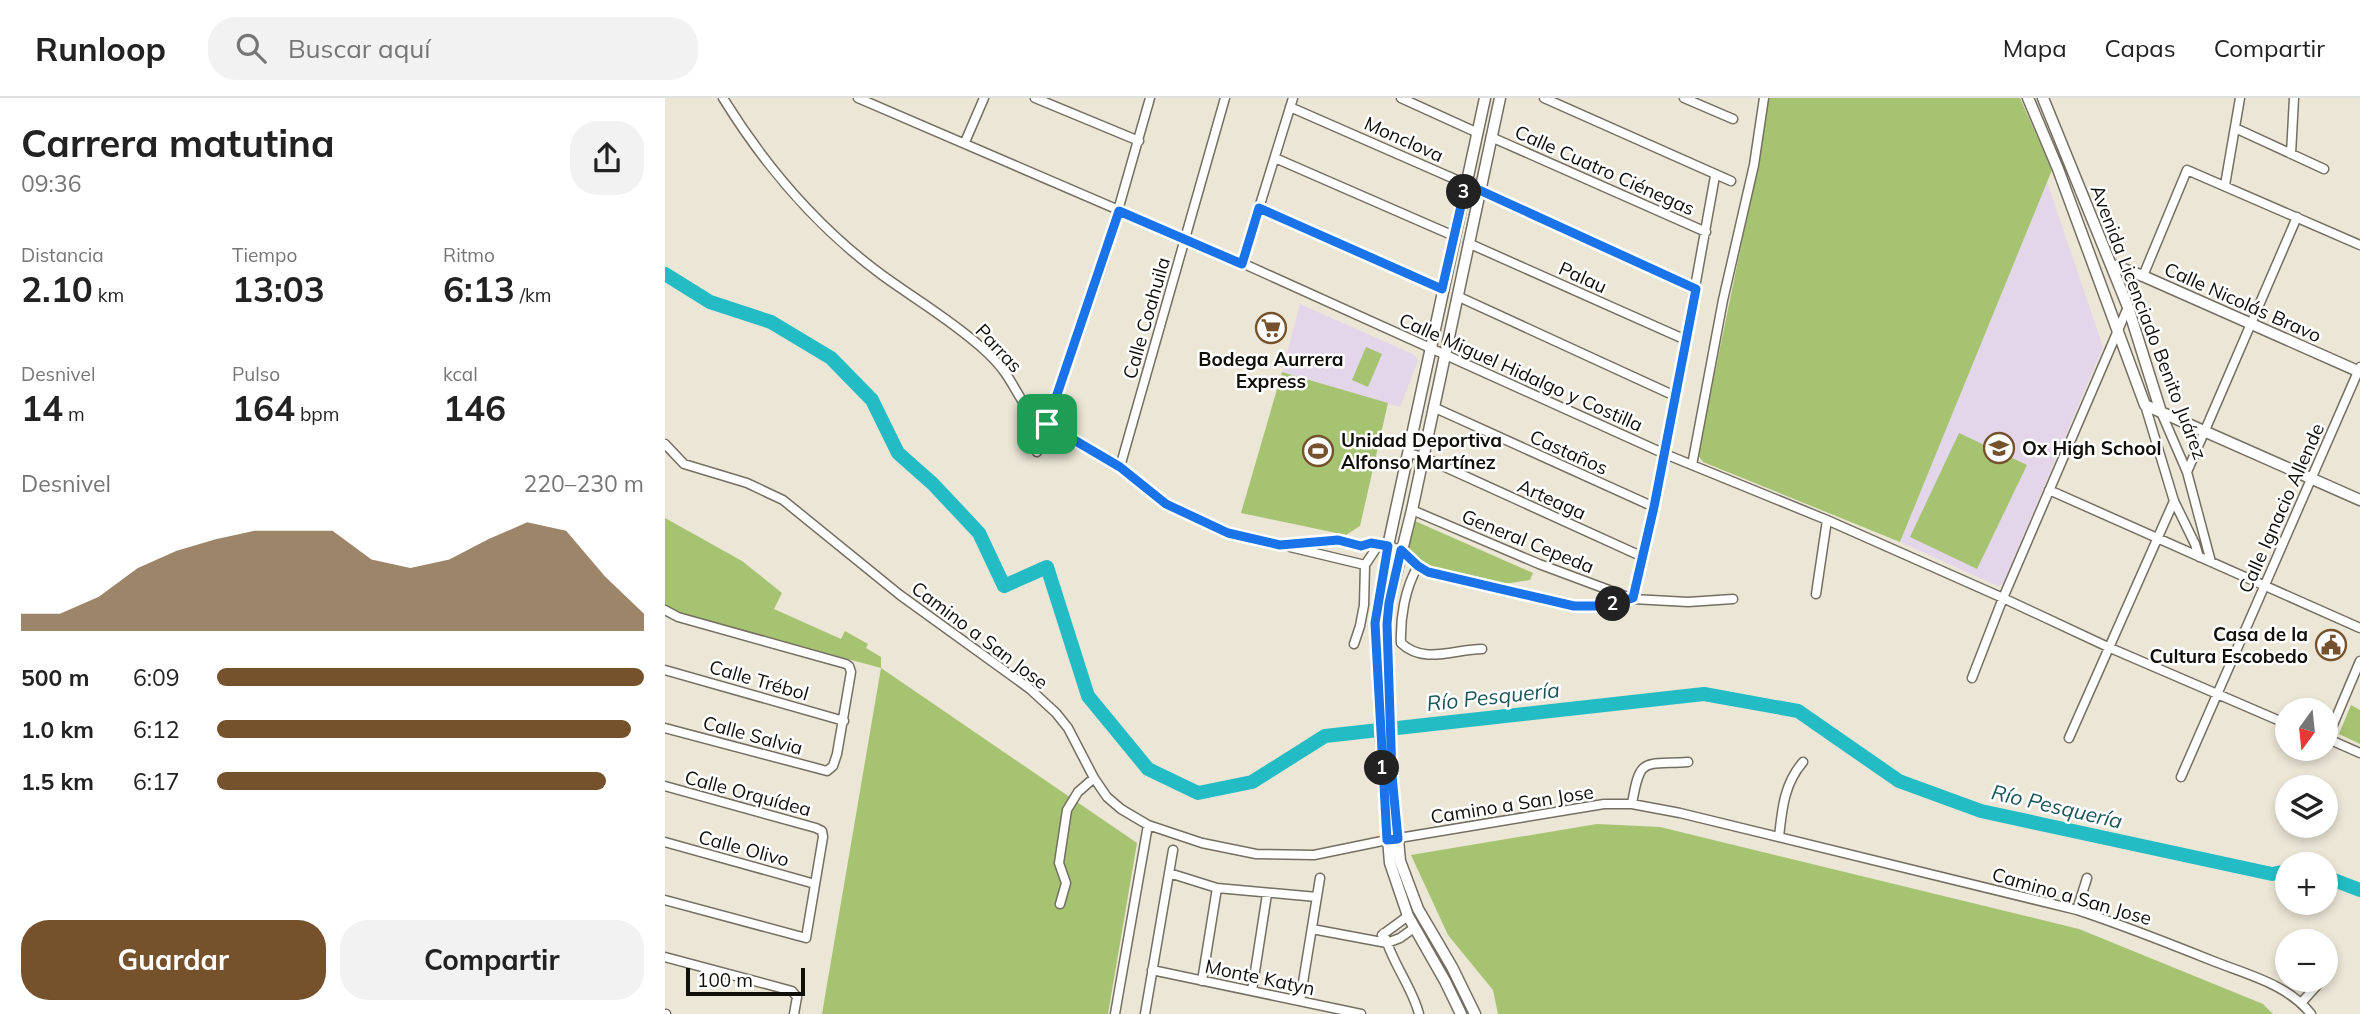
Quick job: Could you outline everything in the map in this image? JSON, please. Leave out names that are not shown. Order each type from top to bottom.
[{"type":"street","name":"Parras","points":[[723,98],[761,156],[796,198],[859,257],[984,349],[1003,369],[1022,403],[1033,414],[1120,467],[1157,499],[1184,513],[1228,533],[1280,545],[1338,540],[1361,546],[1383,545],[1401,550],[1418,566],[1442,577],[1574,606],[1602,606],[1633,598],[1661,602],[1733,599]]},
{"type":"street","name":"Calle Miguel Hidalgo y Costilla","points":[[859,98],[1242,264],[1665,454],[1827,520],[2275,719]]},
{"type":"street","points":[[964,142],[983,98]]},
{"type":"street","points":[[1035,98],[1139,141]]},
{"type":"street","points":[[1037,452],[1119,211],[1150,98]]},
{"type":"street","name":"Calle Coahuila","points":[[1120,467],[1225,98]]},
{"type":"street","points":[[1401,98],[1478,133]]},
{"type":"street","points":[[1461,1014],[1408,916],[1393,874],[1375,623],[1383,576],[1383,545],[1409,453],[1485,98]]},
{"type":"street","points":[[1387,776],[1387,624],[1500,98]]},
{"type":"street","points":[[1544,98],[1731,181]]},
{"type":"street","points":[[1684,98],[1733,119]]},
{"type":"street","points":[[1712,110],[1713,98]]},
{"type":"street","points":[[1692,465],[1723,300],[1754,165],[1764,98]]},
{"type":"street","name":"Avenida Licenciado Benito Juárez","points":[[2028,98],[2058,169],[2145,405],[2174,501],[2196,544],[2199,557]]},
{"type":"street","name":"Avenida Licenciado Benito Juárez","points":[[2043,98],[2128,307],[2161,412],[2187,472],[2211,562]]},
{"type":"street","points":[[2225,185],[2240,98]]},
{"type":"street","points":[[2291,154],[2294,98]]},
{"type":"street","points":[[1242,264],[1291,103]]},
{"type":"street","name":"Monclova","points":[[1291,103],[1696,289]]},
{"type":"street","points":[[2235,128],[2324,169]]},
{"type":"street","name":"Calle Cuatro Ciénegas","points":[[1491,137],[1706,232]]},
{"type":"street","points":[[1275,158],[1454,236]]},
{"type":"street","points":[[2143,276],[2185,172],[2189,170],[2360,245]]},
{"type":"street","points":[[1633,598],[1665,454],[1716,176]]},
{"type":"street","points":[[1259,208],[1442,289]]},
{"type":"street","points":[[2187,472],[2297,217]]},
{"type":"street","name":"Palau","points":[[1468,243],[1686,340]]},
{"type":"street","name":"Calle Nicolás Bravo","points":[[2112,265],[2359,370]]},
{"type":"street","points":[[1457,296],[1675,396]]},
{"type":"street","points":[[1972,678],[2003,598],[2128,307]]},
{"type":"street","name":"Calle Ignacio Allende","points":[[2181,777],[2359,370]]},
{"type":"street","points":[[2145,405],[2360,500]]},
{"type":"street","name":"Castaños","points":[[1433,407],[1654,507]]},
{"type":"street","name":"Camino a San Jose","points":[[665,444],[684,464],[747,483],[783,500],[900,595],[1030,689],[1068,728],[1107,797],[1148,825],[1202,843],[1256,854],[1314,855],[1578,807],[1632,804],[2077,910],[2138,930],[2270,983],[2302,1002],[2311,1014]]},
{"type":"street","name":"Arteaga","points":[[1409,453],[1643,556]]},
{"type":"street","points":[[2049,490],[2360,628]]},
{"type":"street","points":[[2069,738],[2174,501]]},
{"type":"street","name":"General Cepeda","points":[[1412,510],[1539,564],[1633,598]]},
{"type":"street","points":[[1816,594],[1827,520]]},
{"type":"street","points":[[1280,545],[1365,565]]},
{"type":"street","points":[[1354,644],[1364,606],[1365,565],[1383,545]]},
{"type":"street","points":[[1418,566],[1412,576],[1401,624],[1401,643],[1409,651],[1426,655],[1482,649]]},
{"type":"street","points":[[678,617],[665,620],[665,610],[678,617],[849,666],[851,672],[843,721]]},
{"type":"street","points":[[2338,711],[2360,661]]},
{"type":"street","name":"Calle Trébol","points":[[665,670],[843,721]]},
{"type":"street","name":"Calle Salvia","points":[[665,728],[824,771],[832,768],[843,721]]},
{"type":"street","points":[[2338,743],[2360,753]]},
{"type":"street","points":[[1632,804],[1637,776],[1642,767],[1649,764],[1688,762]]},
{"type":"street","points":[[1779,837],[1784,797],[1796,770],[1803,762]]},
{"type":"street","points":[[1061,904],[1066,883],[1059,863],[1066,810],[1078,792],[1094,778]]},
{"type":"street","name":"Calle Orquídea","points":[[665,786],[822,831],[815,884]]},
{"type":"street","points":[[1115,1014],[1148,825]]},
{"type":"street","points":[[1392,839],[1406,883],[1475,1014]]},
{"type":"street","name":"Calle Olivo","points":[[665,842],[815,884]]},
{"type":"street","points":[[1145,1014],[1173,850]]},
{"type":"street","points":[[1169,873],[1217,888],[1317,897]]},
{"type":"street","points":[[1300,1001],[1320,877]]},
{"type":"street","points":[[2077,910],[2087,878]]},
{"type":"street","points":[[665,900],[806,938],[815,884]]},
{"type":"street","points":[[1202,981],[1217,888]]},
{"type":"street","points":[[1252,991],[1267,894]]},
{"type":"street","points":[[1385,938],[1408,916]]},
{"type":"street","points":[[1312,929],[1375,942],[1385,938],[1400,938],[1414,928]]},
{"type":"street","points":[[1385,938],[1419,1014]]},
{"type":"street","points":[[665,957],[792,991],[796,995],[794,1014]]},
{"type":"street","name":"Monte Katyn","points":[[1152,970],[1361,1014]]},
{"type":"street","points":[[2302,1002],[2311,992]]},
{"type":"shaded area","name":"Ox High School","points":[[2047,182],[2103,347],[2003,584],[1998,586],[1900,542]]},
{"type":"shaded area","points":[[1300,304],[1415,355],[1418,361],[1400,407],[1282,372]]},
{"type":"green space","points":[[1767,98],[2020,98],[2052,170],[1900,542],[1703,462],[1698,455],[1756,173]]},
{"type":"green space","points":[[1366,347],[1382,354],[1368,387],[1352,380]]},
{"type":"green space","name":"Unidad Deportiva Alfonso Martínez","points":[[1282,372],[1388,403],[1360,526],[1346,535],[1241,513]]},
{"type":"green space","points":[[1959,433],[2027,465],[1977,569],[1910,537]]},
{"type":"green space","points":[[665,518],[742,561],[782,593],[774,609],[841,639],[845,631],[868,644],[866,648],[881,657],[881,668],[665,610]]},
{"type":"green space","points":[[1415,521],[1533,573],[1530,580],[1497,585],[1457,577],[1406,559]]},
{"type":"green space","points":[[881,668],[1137,843],[1108,1014],[822,1014]]},
{"type":"green space","points":[[2351,705],[2360,710],[2360,744],[2339,734]]},
{"type":"green space","points":[[1597,824],[1660,827],[2079,929],[2263,1004],[2273,1014],[1498,1014],[1493,990],[1448,935],[1411,855]]},
{"type":"waterway","name":"Río Pesquería","points":[[665,274],[710,302],[771,322],[831,358],[872,400],[898,453],[933,484],[979,533],[1004,586],[1047,567],[1088,696],[1148,769],[1198,793],[1252,782],[1325,736],[1704,694],[1798,711],[1899,781],[1981,811],[2275,873]]},
{"type":"waterway","name":"Río Pesquería","points":[[2338,882],[2360,890]]},
{"type":"place","name":"Bodega Aurrera Express","points":[[1271,328]]},
{"type":"place","name":"Ox High School","points":[[1999,448]]},
{"type":"place","name":"Unidad Deportiva Alfonso Martínez","points":[[1318,451]]},
{"type":"place","name":"Casa de la Cultura Escobedo","points":[[2331,645]]},
{"type":"route","points":[[1466,184],[1696,289],[1654,507],[1633,598],[1587,607],[1552,602],[1442,577],[1418,566],[1401,550],[1387,624],[1392,776],[1398,839],[1387,840],[1375,623],[1388,546],[1371,543],[1361,546],[1338,540],[1280,545],[1228,533],[1157,499],[1120,467],[1047,424],[1119,211],[1242,264],[1259,208],[1442,289],[1466,184]]}]
